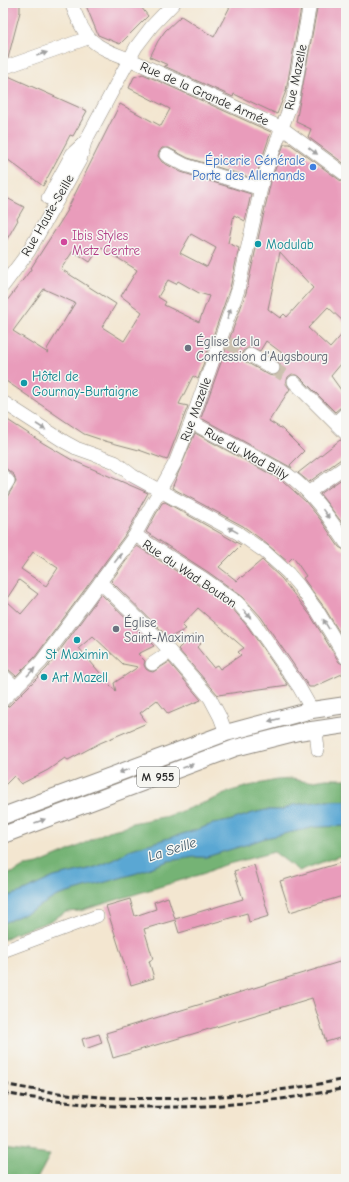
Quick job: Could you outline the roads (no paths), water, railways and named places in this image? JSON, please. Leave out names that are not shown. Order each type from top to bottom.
[{"type":"main road","name":"M 955","points":[[3,816],[226,733],[312,710],[346,705]]},
{"type":"main road","points":[[312,710],[316,730]]},
{"type":"main road","name":"M 955","points":[[3,834],[235,748],[292,733],[346,725]]},
{"type":"street","points":[[3,68],[88,38],[71,3]]},
{"type":"street","name":"Rue Haute-Seille","points":[[3,286],[29,250],[80,160],[85,142],[129,59],[145,35],[174,3]]},
{"type":"street","name":"Rue Mazelle","points":[[3,700],[41,662],[136,535],[175,463],[224,341],[238,290],[260,189],[293,98],[310,3]]},
{"type":"street","name":"Rue de la Grande Armée","points":[[88,38],[104,49],[282,128],[346,175]]},
{"type":"street","name":"Rue Haute-Seille","points":[[3,271],[22,246],[72,154],[85,142]]},
{"type":"street","points":[[166,155],[185,165],[260,189]]},
{"type":"street","points":[[250,356],[273,368]]},
{"type":"street","points":[[294,382],[346,434]]},
{"type":"street","points":[[5,404],[76,448],[115,462],[133,476],[238,533],[276,562],[299,586],[311,600],[346,658]]},
{"type":"street","points":[[335,423],[346,413]]},
{"type":"street","name":"Rue du Wad Billy","points":[[191,422],[287,474],[309,492],[346,543]]},
{"type":"street","points":[[309,492],[346,466]]},
{"type":"street","points":[[3,476],[8,481],[3,489]]},
{"type":"street","name":"Rue du Wad Bouton","points":[[136,535],[204,579],[236,602],[254,622],[299,687],[312,710]]},
{"type":"street","points":[[100,582],[161,642],[210,698],[226,733]]},
{"type":"street","points":[[152,664],[170,652]]},
{"type":"street","points":[[3,675],[16,688]]},
{"type":"street","points":[[316,730],[318,750]]},
{"type":"street","points":[[3,951],[97,916]]},
{"type":"water","name":"La Seille","points":[[324,801],[346,801],[346,826],[315,827],[265,838],[206,857],[194,857],[168,861],[137,873],[57,896],[33,910],[3,923],[3,898],[24,891],[54,877],[96,867],[114,860],[132,849],[213,824],[266,810],[282,810],[293,805]]},
{"type":"tunnel","points":[[228,343],[250,355]]},
{"type":"tunnel","points":[[273,368],[294,382]]},
{"type":"railway","points":[[3,1084],[89,1096],[175,1098],[261,1092],[346,1079]]},
{"type":"railway","points":[[3,1093],[46,1100],[89,1104],[132,1107],[175,1107],[261,1101],[303,1096],[346,1088]]},
{"type":"place","name":"Épicerie Générale Porte des Allemands","points":[[313,167]]},
{"type":"place","name":"Ibis Styles Metz Centre","points":[[64,242]]},
{"type":"place","name":"Modulab","points":[[258,244]]},
{"type":"place","name":"Église de la Confession d'Augsbourg","points":[[188,348]]},
{"type":"place","name":"Hôtel de Gournay-Burtaigne","points":[[24,383]]},
{"type":"place","name":"Église Saint-Maximin","points":[[116,629]]},
{"type":"place","name":"St Maximin","points":[[77,640]]},
{"type":"place","name":"Art Mazell","points":[[44,677]]}]
